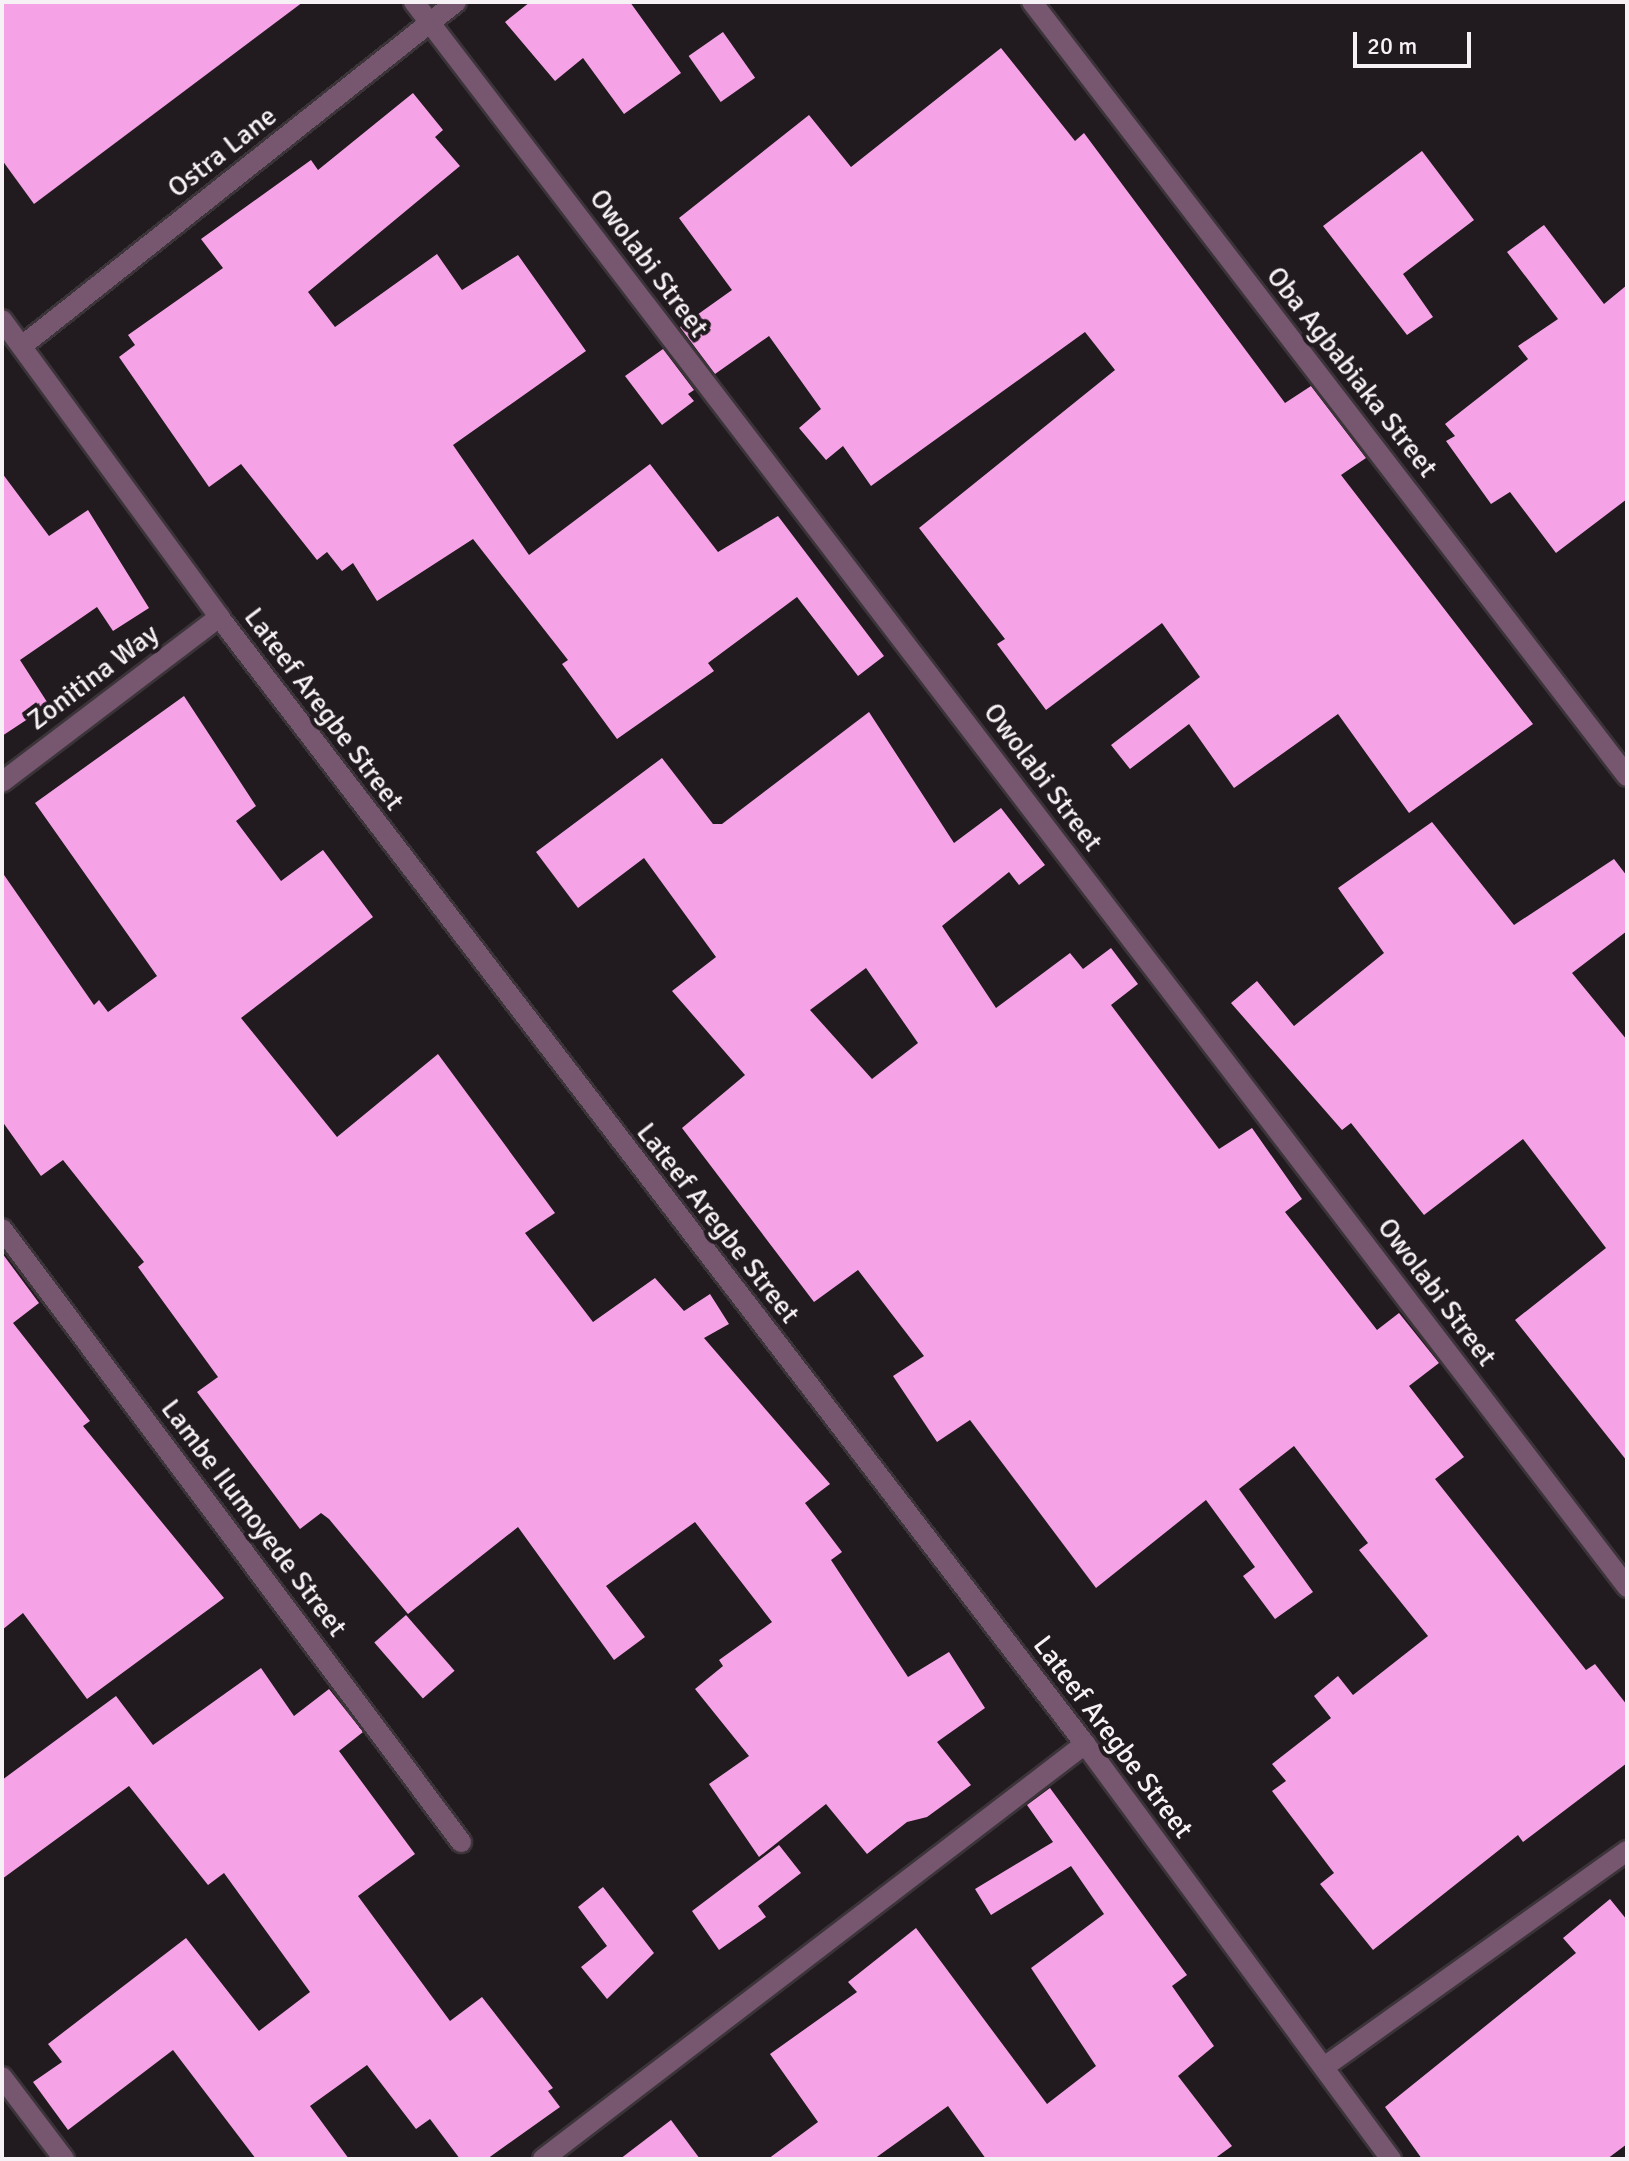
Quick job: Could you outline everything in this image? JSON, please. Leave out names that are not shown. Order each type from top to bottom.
[{"type":"street","name":"Owolabi Street","points":[[414,2],[1627,1587]]},
{"type":"street","name":"Ostra Lane","points":[[22,346],[456,2]]},
{"type":"street","name":"Oba Agbabiaka Street","points":[[1032,2],[1627,776]]},
{"type":"street","name":"Lateef Aregbe Street","points":[[2,320],[219,617],[1085,1744],[1391,2159]]},
{"type":"street","name":"Zonitina Way","points":[[2,782],[219,617]]},
{"type":"street","name":"Lambe Ilumoyede Street","points":[[2,1229],[461,1842]]},
{"type":"street","points":[[543,2159],[1085,1744]]},
{"type":"street","points":[[1324,2067],[1627,1851]]},
{"type":"street","points":[[2,2077],[64,2159]]},
{"type":"building","points":[[2,2],[303,2],[34,204],[2,160]]},
{"type":"building","points":[[530,2],[630,2],[681,73],[624,114],[583,58],[555,81],[505,22]]},
{"type":"building","points":[[723,32],[755,78],[721,102],[689,56]]},
{"type":"building","points":[[1001,48],[1075,141],[1084,133],[1285,403],[1311,386],[1366,458],[1341,475],[1533,724],[1409,813],[1338,714],[1234,788],[1189,724],[1130,769],[1111,745],[1200,677],[1162,623],[1046,710],[997,644],[1005,639],[919,528],[1115,370],[1085,332],[871,486],[843,446],[826,460],[799,428],[821,409],[769,336],[715,374],[680,327],[732,290],[679,218],[809,115],[851,167]]},
{"type":"building","points":[[413,93],[443,130],[435,137],[460,166],[308,292],[335,327],[437,254],[462,290],[518,255],[586,351],[453,445],[529,555],[650,464],[718,552],[778,516],[884,656],[858,676],[797,597],[708,663],[714,671],[617,739],[562,664],[568,660],[473,539],[377,601],[353,563],[342,571],[327,552],[317,560],[241,464],[209,487],[119,357],[135,345],[128,335],[223,268],[201,239],[311,160],[318,170]]},
{"type":"building","points":[[1422,151],[1474,220],[1403,274],[1433,317],[1407,335],[1323,226]]},
{"type":"building","points":[[1544,225],[1604,304],[1627,285],[1627,499],[1556,553],[1510,492],[1491,504],[1446,441],[1455,436],[1445,424],[1528,359],[1518,346],[1558,319],[1507,252]]},
{"type":"building","points":[[663,349],[694,390],[688,394],[694,401],[662,425],[625,376]]},
{"type":"building","points":[[2,473],[49,536],[88,510],[149,608],[113,631],[97,607],[20,660],[49,705],[2,736]]},
{"type":"building","points":[[184,696],[256,806],[236,821],[281,881],[323,850],[373,917],[241,1018],[337,1137],[438,1054],[555,1213],[525,1233],[593,1322],[655,1278],[684,1311],[710,1294],[729,1324],[704,1338],[830,1484],[805,1503],[842,1552],[831,1560],[908,1677],[949,1652],[985,1708],[937,1742],[971,1785],[927,1817],[907,1822],[867,1854],[826,1804],[759,1857],[709,1784],[749,1756],[695,1689],[723,1666],[719,1660],[772,1622],[695,1522],[606,1586],[645,1637],[614,1660],[518,1527],[408,1614],[329,1519],[321,1513],[300,1529],[197,1392],[218,1377],[138,1267],[144,1262],[63,1160],[41,1176],[2,1121],[2,872],[94,1005],[99,1000],[108,1012],[157,976],[35,803]]},
{"type":"building","points":[[869,712],[954,843],[1001,808],[1045,865],[1019,885],[1009,872],[942,926],[996,1008],[1070,953],[1083,969],[1111,948],[1138,984],[1111,1005],[1219,1149],[1252,1128],[1302,1199],[1285,1212],[1377,1330],[1399,1313],[1439,1363],[1409,1386],[1464,1457],[1435,1479],[1586,1670],[1595,1664],[1627,1705],[1627,1763],[1523,1842],[1518,1835],[1373,1950],[1320,1884],[1334,1873],[1272,1791],[1286,1781],[1272,1764],[1331,1718],[1314,1696],[1338,1676],[1353,1695],[1428,1636],[1359,1550],[1368,1543],[1294,1446],[1239,1489],[1313,1592],[1275,1619],[1243,1576],[1255,1567],[1206,1500],[1096,1588],[970,1420],[937,1442],[893,1376],[924,1356],[858,1270],[814,1302],[682,1128],[745,1075],[672,991],[716,957],[644,858],[578,908],[536,852],[662,758],[713,824],[722,824]],"holes":[[[866,968],[918,1043],[872,1079],[810,1010]]]},
{"type":"building","points":[[1432,822],[1514,925],[1614,859],[1627,876],[1627,931],[1572,973],[1627,1040],[1627,1461],[1515,1320],[1606,1248],[1523,1139],[1424,1215],[1351,1123],[1342,1130],[1231,1003],[1257,981],[1294,1026],[1384,953],[1338,888]]},
{"type":"building","points":[[2,1253],[39,1303],[13,1323],[90,1421],[83,1426],[224,1598],[87,1699],[23,1613],[2,1630]]},
{"type":"building","points":[[406,1615],[455,1671],[423,1698],[374,1643]]},
{"type":"building","points":[[261,1668],[294,1716],[329,1689],[363,1732],[339,1751],[415,1854],[358,1896],[450,2021],[482,1997],[553,2088],[548,2091],[560,2107],[487,2159],[460,2159],[430,2119],[416,2129],[367,2065],[310,2106],[349,2159],[256,2159],[173,2050],[68,2130],[33,2082],[62,2062],[48,2044],[186,1938],[259,2031],[310,1992],[224,1873],[208,1885],[129,1786],[2,1879],[2,1780],[116,1696],[153,1745]]},
{"type":"building","points":[[1050,1788],[1187,1975],[1172,1986],[1214,2046],[1178,2076],[1232,2146],[1214,2159],[986,2159],[948,2106],[874,2159],[768,2159],[818,2122],[770,2054],[857,1992],[848,1982],[916,1928],[1047,2104],[1096,2066],[1031,1968],[1104,1914],[1071,1866],[991,1915],[975,1889],[1053,1842],[1027,1805]]},
{"type":"building","points":[[779,1845],[801,1873],[758,1906],[766,1917],[719,1950],[692,1911]]},
{"type":"building","points":[[603,1887],[654,1953],[607,1999],[581,1967],[607,1946],[578,1907]]},
{"type":"building","points":[[1610,1899],[1627,1920],[1627,2144],[1607,2159],[1422,2159],[1385,2107],[1576,1953],[1563,1938]]},
{"type":"building","points":[[671,2120],[700,2159],[620,2159]]}]
